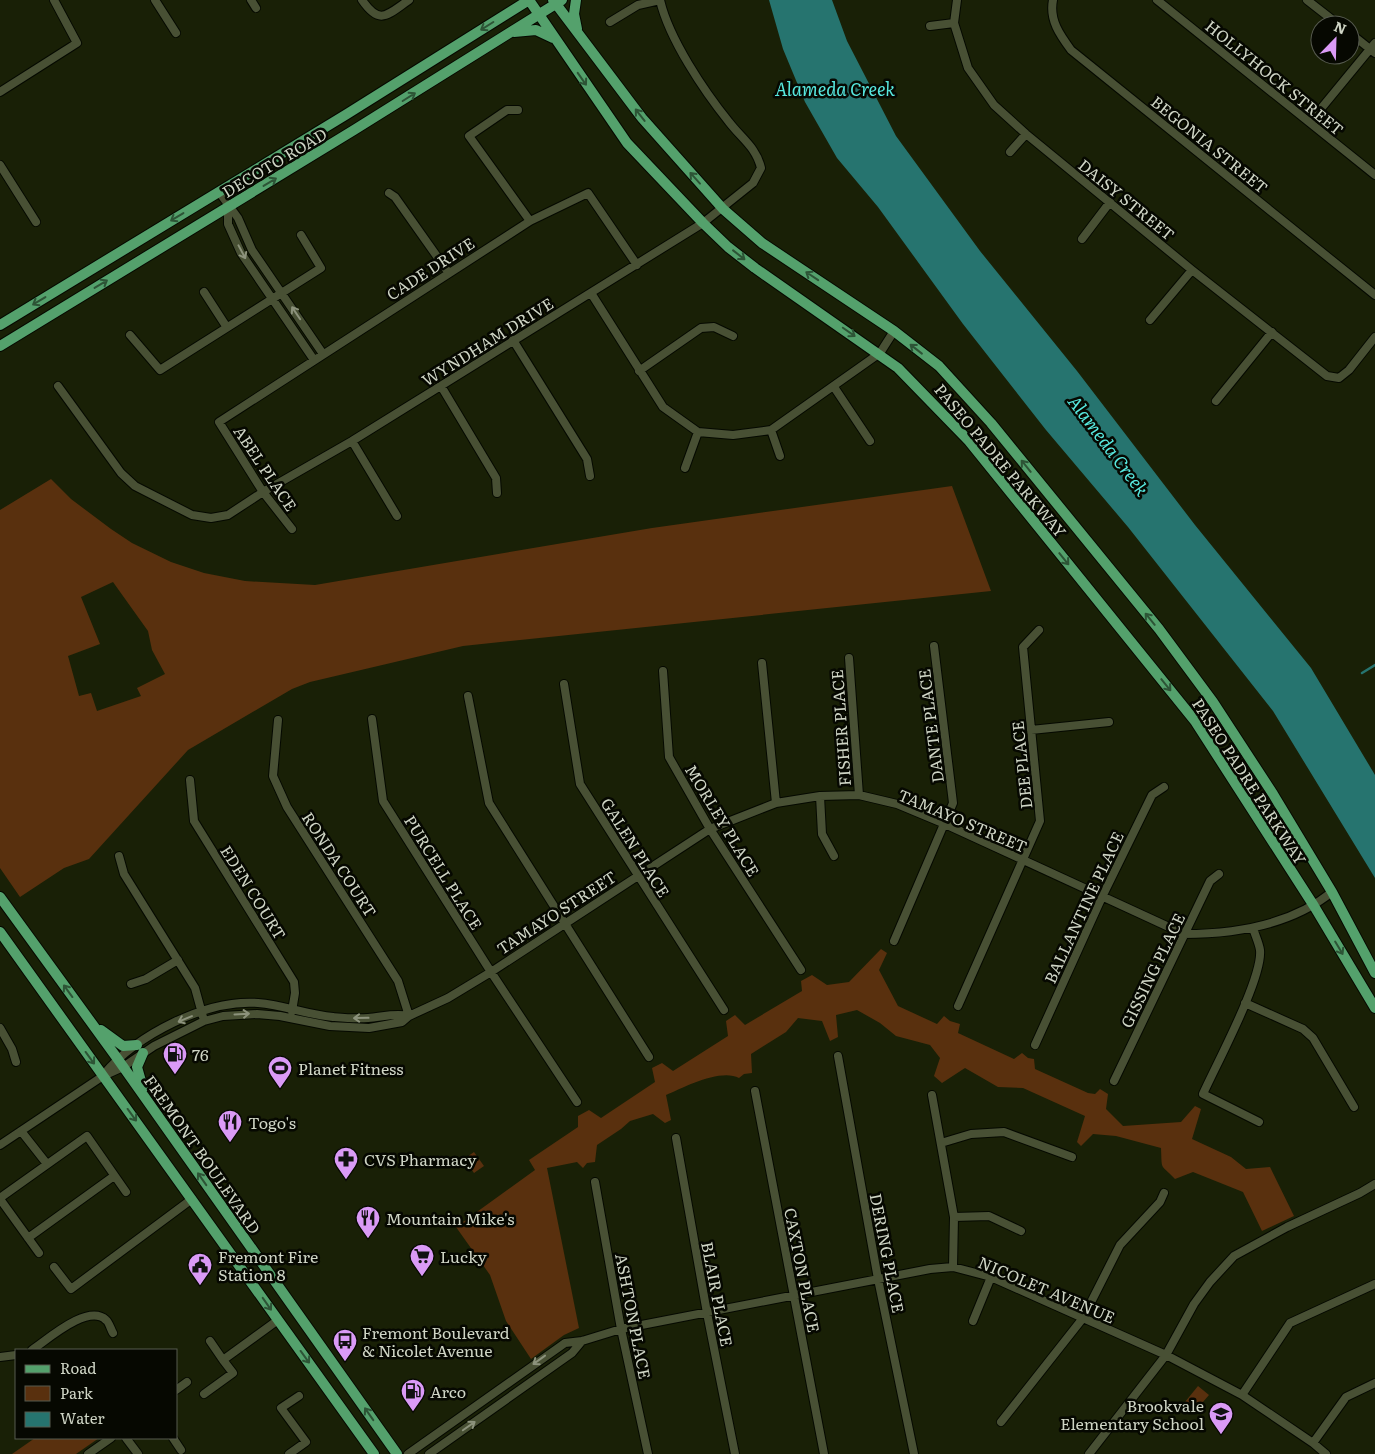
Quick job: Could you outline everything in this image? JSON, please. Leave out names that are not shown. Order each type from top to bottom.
[{"type":"main road","points":[[506,15],[511,0]]},
{"type":"main road","name":"DECOTO ROAD","points":[[0,325],[529,0]]},
{"type":"main road","name":"PASEO PADRE PARKWAY","points":[[529,0],[627,143],[703,223],[728,247],[755,268],[880,353],[926,393],[970,441],[1196,721],[1314,906],[1375,1008]]},
{"type":"main road","points":[[576,0],[574,14],[578,32]]},
{"type":"main road","name":"DECOTO ROAD","points":[[0,346],[508,34],[557,1]]},
{"type":"main road","name":"PASEO PADRE PARKWAY","points":[[557,1],[642,118],[723,209],[762,243],[894,331],[939,366],[991,423],[1159,629],[1229,727],[1273,794],[1332,892],[1375,973]]},
{"type":"main road","points":[[508,34],[536,30],[555,39]]},
{"type":"main road","name":"FREMONT BOULEVARD","points":[[0,896],[397,1454]]},
{"type":"main road","points":[[0,932],[374,1454]]},
{"type":"main road","points":[[89,1019],[118,1044],[128,1047],[137,1045]]},
{"type":"main road","points":[[144,1053],[138,1062],[138,1074],[149,1103]]},
{"type":"street","points":[[0,92],[77,43],[54,0]]},
{"type":"street","points":[[155,0],[176,33]]},
{"type":"street","points":[[251,0],[256,8]]},
{"type":"street","points":[[362,0],[371,13],[377,17],[385,16],[409,0]]},
{"type":"street","points":[[610,22],[638,5],[660,0]]},
{"type":"street","name":"WYNDHAM DRIVE","points":[[58,386],[120,473],[152,496],[192,515],[211,518],[228,515],[263,492],[352,441],[703,223],[723,209],[753,183],[761,168],[758,154],[712,101],[665,22],[660,0]]},
{"type":"street","name":"DAISY STREET","points":[[957,0],[954,23],[968,68],[994,105],[1026,134],[1192,270],[1327,376],[1339,378],[1349,370],[1375,338]]},
{"type":"street","name":"BEGONIA STREET","points":[[1053,0],[1054,22],[1059,34],[1072,50],[1375,295]]},
{"type":"street","name":"HOLLYHOCK STREET","points":[[1157,0],[1375,175]]},
{"type":"street","points":[[1307,0],[1326,15]]},
{"type":"street","points":[[930,26],[954,23]]},
{"type":"street","points":[[1310,122],[1373,48],[1360,40]]},
{"type":"street","points":[[518,110],[507,110],[469,136],[530,221]]},
{"type":"street","points":[[1010,152],[1026,134]]},
{"type":"street","points":[[0,166],[36,222]]},
{"type":"street","points":[[219,192],[228,207],[238,218],[252,250],[323,354]]},
{"type":"street","points":[[389,193],[396,197],[448,272]]},
{"type":"street","name":"CADE DRIVE","points":[[219,422],[448,272],[530,221],[588,193],[637,265]]},
{"type":"street","points":[[1082,239],[1110,202]]},
{"type":"street","points":[[228,207],[228,224],[241,253],[314,360]]},
{"type":"street","points":[[130,335],[160,370],[226,326],[321,268],[301,234]]},
{"type":"street","points":[[1150,320],[1192,270]]},
{"type":"street","points":[[204,292],[226,326]]},
{"type":"street","points":[[591,293],[663,408],[698,432],[733,435],[771,430],[880,353],[894,331]]},
{"type":"street","points":[[639,370],[701,328],[714,327],[733,336]]},
{"type":"street","points":[[1216,401],[1272,332]]},
{"type":"street","points":[[513,340],[587,459],[590,476]]},
{"type":"street","points":[[441,386],[496,478],[497,493]]},
{"type":"street","points":[[834,387],[870,441]]},
{"type":"street","name":"ABEL PLACE","points":[[219,422],[263,492],[292,529]]},
{"type":"street","points":[[771,430],[780,456]]},
{"type":"street","points":[[685,468],[698,432]]},
{"type":"street","points":[[352,441],[397,516]]},
{"type":"street","name":"DEE PLACE","points":[[958,1006],[1040,821],[1023,647],[1039,630]]},
{"type":"street","name":"DANTE PLACE","points":[[894,940],[953,803],[934,646]]},
{"type":"street","name":"FISHER PLACE","points":[[849,658],[859,795]]},
{"type":"street","points":[[762,663],[776,803]]},
{"type":"street","name":"MORLEY PLACE","points":[[663,671],[669,756],[710,829],[801,970]]},
{"type":"street","name":"GALEN PLACE","points":[[564,684],[580,784],[724,1010]]},
{"type":"street","points":[[468,696],[489,803],[649,1057]]},
{"type":"street","name":"PURCELL PLACE","points":[[372,719],[383,801],[490,972],[577,1102]]},
{"type":"street","name":"RONDA COURT","points":[[278,720],[273,776],[287,807],[398,980],[409,1016]]},
{"type":"street","points":[[1032,730],[1109,722]]},
{"type":"street","name":"EDEN COURT","points":[[190,780],[194,821],[294,982],[295,993],[290,1018]]},
{"type":"street","name":"BALLANTINE PLACE","points":[[1035,1045],[1102,897],[1152,795],[1164,787]]},
{"type":"street","name":"TAMAYO STREET","points":[[120,1063],[144,1053],[190,1026],[204,1021],[241,1014],[290,1018],[330,1026],[370,1028],[402,1022],[409,1016],[448,998],[490,972],[710,829],[776,803],[820,796],[859,795],[897,804],[945,824],[1184,934],[1217,934],[1253,928],[1314,906],[1332,892]]},
{"type":"street","points":[[820,796],[822,834],[834,856]]},
{"type":"street","points":[[119,856],[124,874],[195,988],[204,1021]]},
{"type":"street","name":"GISSING PLACE","points":[[1114,1081],[1210,881],[1219,874]]},
{"type":"street","points":[[1253,928],[1260,950],[1259,967],[1245,1003],[1203,1094],[1259,1122]]},
{"type":"street","points":[[131,984],[146,979],[178,960]]},
{"type":"street","name":"TAMAYO STREET","points":[[0,1145],[103,1076],[120,1063],[137,1045],[163,1029],[202,1012],[241,1003],[293,1008],[318,1015],[351,1018],[399,1014],[409,1016]]},
{"type":"street","points":[[1245,1003],[1303,1029],[1313,1038],[1354,1107]]},
{"type":"street","points":[[0,1028],[12,1049],[16,1062]]},
{"type":"street","name":"DERING PLACE","points":[[838,1056],[878,1279],[914,1454]]},
{"type":"street","name":"CAXTON PLACE","points":[[756,1091],[824,1454]]},
{"type":"street","points":[[932,1095],[954,1217],[953,1267]]},
{"type":"street","points":[[21,1131],[47,1164]]},
{"type":"street","points":[[940,1143],[971,1134],[1004,1132],[1072,1157]]},
{"type":"street","points":[[39,1253],[0,1198],[47,1164],[87,1136],[126,1192]]},
{"type":"street","name":"BLAIR PLACE","points":[[676,1138],[707,1313],[735,1454]]},
{"type":"street","points":[[28,1238],[114,1176]]},
{"type":"street","name":"ASHTON PLACE","points":[[595,1182],[621,1329],[648,1454]]},
{"type":"street","points":[[1089,1454],[1166,1355],[1194,1304],[1210,1282],[1234,1256],[1287,1226],[1360,1193],[1375,1184]]},
{"type":"street","points":[[1001,1422],[1083,1318],[1120,1245],[1160,1202],[1164,1192]]},
{"type":"street","points":[[54,1267],[71,1289],[192,1199]]},
{"type":"street","points":[[954,1217],[989,1216],[1022,1231]]},
{"type":"street","name":"NICOLET AVENUE","points":[[408,1454],[565,1343],[582,1341],[621,1329],[878,1279],[953,1267],[991,1276],[1166,1355],[1242,1395],[1313,1443],[1326,1454]]},
{"type":"street","points":[[973,1321],[991,1276]]},
{"type":"street","points":[[1242,1395],[1290,1323],[1375,1284]]},
{"type":"street","points":[[34,1349],[83,1316],[96,1315],[106,1320],[113,1333]]},
{"type":"street","points":[[223,1360],[278,1320]]},
{"type":"street","points":[[204,1394],[233,1373],[210,1341]]},
{"type":"street","name":"NICOLET AVENUE","points":[[430,1454],[572,1353],[582,1341]]},
{"type":"street","points":[[0,1358],[15,1355]]},
{"type":"street","points":[[178,1389],[187,1382]]},
{"type":"street","points":[[1313,1443],[1346,1397],[1375,1383]]},
{"type":"street","points":[[289,1454],[306,1442],[282,1408],[298,1396]]},
{"type":"street","points":[[88,1454],[110,1439]]},
{"type":"street","points":[[127,1439],[138,1454]]},
{"type":"street","points":[[174,1439],[181,1450]]},
{"type":"green space","points":[[51,479],[71,499],[111,529],[132,543],[171,562],[204,573],[245,581],[315,585],[652,528],[952,486],[991,591],[463,646],[310,682],[292,689],[188,750],[89,859],[64,868],[20,897],[0,868],[0,510]],"holes":[[[113,582],[148,631],[152,650],[165,674],[137,688],[141,696],[97,711],[91,693],[79,696],[68,656],[100,644],[81,597]]]},
{"type":"green space","points":[[881,949],[887,953],[879,970],[898,1006],[937,1024],[944,1016],[950,1021],[960,1024],[958,1033],[1014,1059],[1022,1053],[1028,1058],[1034,1059],[1035,1069],[1088,1093],[1095,1094],[1100,1089],[1108,1094],[1106,1109],[1123,1126],[1181,1122],[1195,1106],[1201,1109],[1192,1139],[1231,1157],[1246,1169],[1270,1167],[1294,1216],[1262,1231],[1243,1192],[1193,1172],[1175,1179],[1163,1166],[1161,1148],[1116,1136],[1093,1134],[1081,1146],[1077,1142],[1085,1116],[1023,1088],[998,1087],[965,1068],[942,1083],[934,1076],[940,1058],[930,1045],[896,1036],[880,1023],[857,1010],[836,1015],[838,1037],[830,1041],[822,1021],[798,1018],[786,1032],[751,1054],[752,1073],[744,1074],[739,1078],[723,1075],[713,1077],[692,1083],[666,1095],[671,1120],[665,1123],[653,1114],[630,1121],[597,1145],[595,1162],[587,1163],[583,1168],[577,1162],[547,1168],[579,1328],[564,1335],[531,1359],[506,1321],[490,1275],[456,1227],[535,1170],[529,1160],[578,1127],[578,1116],[589,1110],[601,1118],[655,1082],[652,1068],[662,1063],[673,1071],[728,1036],[726,1021],[735,1015],[745,1025],[802,991],[801,981],[812,975],[827,985],[849,982]]},
{"type":"green space","points":[[474,1152],[484,1166],[474,1173],[464,1159]]},
{"type":"green space","points":[[1198,1386],[1209,1395],[1196,1410],[1185,1402]]},
{"type":"green space","points":[[34,1439],[98,1439],[76,1454],[12,1454]]},
{"type":"water","name":"Alameda Creek","points":[[769,0],[832,0],[847,41],[896,136],[980,251],[1077,371],[1195,525],[1311,668],[1375,775],[1375,878],[1273,711],[1128,527],[1046,430],[963,324],[878,207],[837,158],[805,102],[783,49]]},
{"type":"waterway","points":[[1362,673],[1375,665]]},
{"type":"place","name":"76","points":[[175,1075]]},
{"type":"place","name":"Planet Fitness","points":[[280,1089]]},
{"type":"place","name":"Togo's","points":[[230,1143]]},
{"type":"place","name":"CVS Pharmacy","points":[[346,1180]]},
{"type":"place","name":"Mountain Mike's","points":[[368,1239]]},
{"type":"place","name":"Lucky","points":[[422,1277]]},
{"type":"place","name":"Fremont Fire Station 8","points":[[200,1286]]},
{"type":"place","name":"Fremont Boulevard & Nicolet Avenue","points":[[345,1362]]},
{"type":"place","name":"Arco","points":[[413,1412]]},
{"type":"place","name":"Brookvale Elementary School","points":[[1221,1435]]}]
